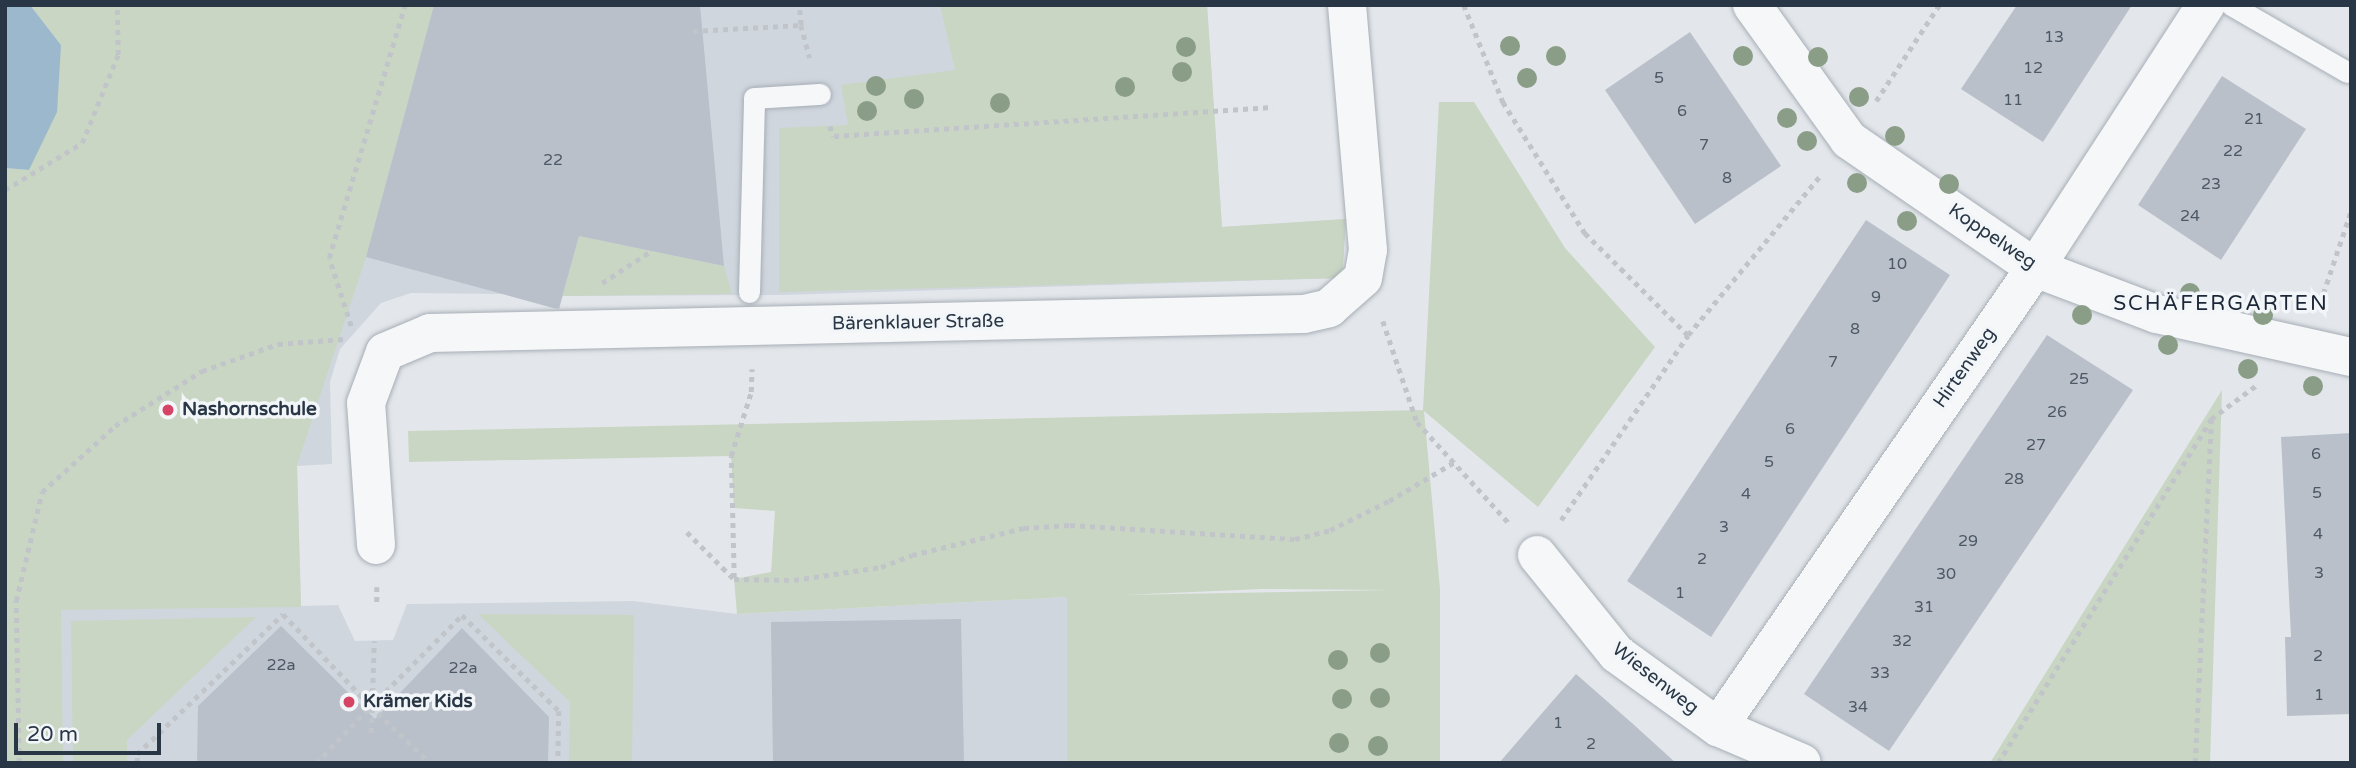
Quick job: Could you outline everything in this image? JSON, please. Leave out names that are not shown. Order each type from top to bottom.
[{"type":"street","name":"Bärenklauer Straße","points":[[376,545],[366,403],[385,352],[430,333],[748,310],[1304,314],[1329,308],[1363,278],[1368,250],[1347,5]]},
{"type":"street","name":"Koppelweg","points":[[1752,5],[1849,140],[2035,268],[2157,314],[2304,350],[2351,357]]},
{"type":"street","name":"Hirtenweg","points":[[1718,727],[2035,268],[2206,5]]},
{"type":"street","name":"Wiesenweg","points":[[1536,555],[1617,654],[1718,727],[1802,763]]},
{"type":"lane","points":[[2231,5],[2347,72]]},
{"type":"lane","points":[[748,310],[754,98],[820,93]]},
{"type":"path","points":[[5,190],[82,144],[118,55],[117,5]]},
{"type":"path","points":[[19,763],[16,601],[42,492],[115,426],[202,371],[278,344],[355,338],[329,258],[405,5]]},
{"type":"path","points":[[799,5],[801,25],[834,136],[1273,107]]},
{"type":"path","points":[[1464,5],[1503,102],[1584,233],[1688,335]]},
{"type":"path","points":[[1536,555],[1688,335],[1849,140],[1939,5]]},
{"type":"path","points":[[693,31],[801,25]]},
{"type":"path","points":[[1998,763],[2211,419],[2304,350],[2351,211]]},
{"type":"path","points":[[734,579],[732,456],[751,392],[753,350],[748,310]]},
{"type":"path","points":[[2195,763],[2211,419]]},
{"type":"path","points":[[687,532],[734,579],[794,580],[881,567],[912,555],[1012,531],[1070,525],[1295,539],[1330,530],[1377,507],[1456,461]]},
{"type":"path","points":[[137,763],[137,754],[284,614],[371,706],[430,763]]},
{"type":"path","points":[[316,763],[462,615],[559,711],[558,763]]},
{"type":"path","points":[[371,733],[374,641]]},
{"type":"shaded area","name":"Nashornschule","points":[[162,5],[1207,5],[1222,227],[1346,219],[1342,278],[780,295],[563,296],[559,310],[503,294],[411,293],[381,303],[340,349],[330,382],[332,464],[297,466],[301,606],[338,605],[355,641],[393,640],[407,604],[633,601],[737,614],[1067,597],[1067,763],[5,763],[5,291]]},
{"type":"green space","points":[[30,5],[434,5],[366,257],[297,465],[301,607],[61,610],[63,763],[5,763],[5,168],[29,170],[61,45]]},
{"type":"green space","points":[[940,5],[1207,5],[1222,227],[1346,219],[1342,278],[779,292],[779,128],[848,125],[841,85],[955,70]]},
{"type":"green space","points":[[1439,102],[1474,102],[1565,248],[1655,347],[1538,507],[1424,411],[1440,589],[1440,763],[1067,763],[1067,597],[737,614],[734,579],[771,572],[775,511],[734,508],[731,456],[409,462],[408,431],[1423,410]],"holes":[[[1262,589],[1391,590],[1123,595]]]},
{"type":"green space","points":[[579,236],[724,266],[732,294],[562,296]]},
{"type":"green space","points":[[2222,390],[2210,763],[1990,763],[2076,624]]},
{"type":"green space","points":[[478,614],[634,615],[632,763],[569,763],[570,702]]},
{"type":"green space","points":[[256,617],[127,740],[127,763],[73,763],[71,621]]},
{"type":"water","points":[[5,5],[30,5],[61,45],[57,112],[29,170],[5,168]]},
{"type":"building","points":[[434,5],[700,5],[724,266],[579,236],[559,308],[554,308],[366,257]]},
{"type":"building","points":[[2017,5],[2132,5],[2043,142],[1961,89]]},
{"type":"building","points":[[1690,32],[1781,166],[1695,224],[1605,90]]},
{"type":"building","points":[[2222,76],[2306,129],[2221,260],[2138,205]]},
{"type":"building","points":[[1866,220],[1950,275],[1711,637],[1627,581]]},
{"type":"building","points":[[2047,335],[2133,390],[1889,751],[1804,694]]},
{"type":"building","points":[[2351,433],[2351,714],[2287,716],[2285,637],[2291,637],[2281,437]]},
{"type":"building","points":[[961,619],[964,763],[773,763],[771,622]]},
{"type":"building","points":[[281,626],[375,719],[462,628],[549,717],[548,763],[197,763],[198,706]]},
{"type":"building","points":[[1576,674],[1633,724],[1676,763],[1499,763]]},
{"type":"place","name":"Nashornschule","points":[[168,410]]},
{"type":"place","name":"Krämer Kids","points":[[349,702]]},
{"type":"district","name":"SCHÄFERGARTEN","points":[[2221,304]]}]
